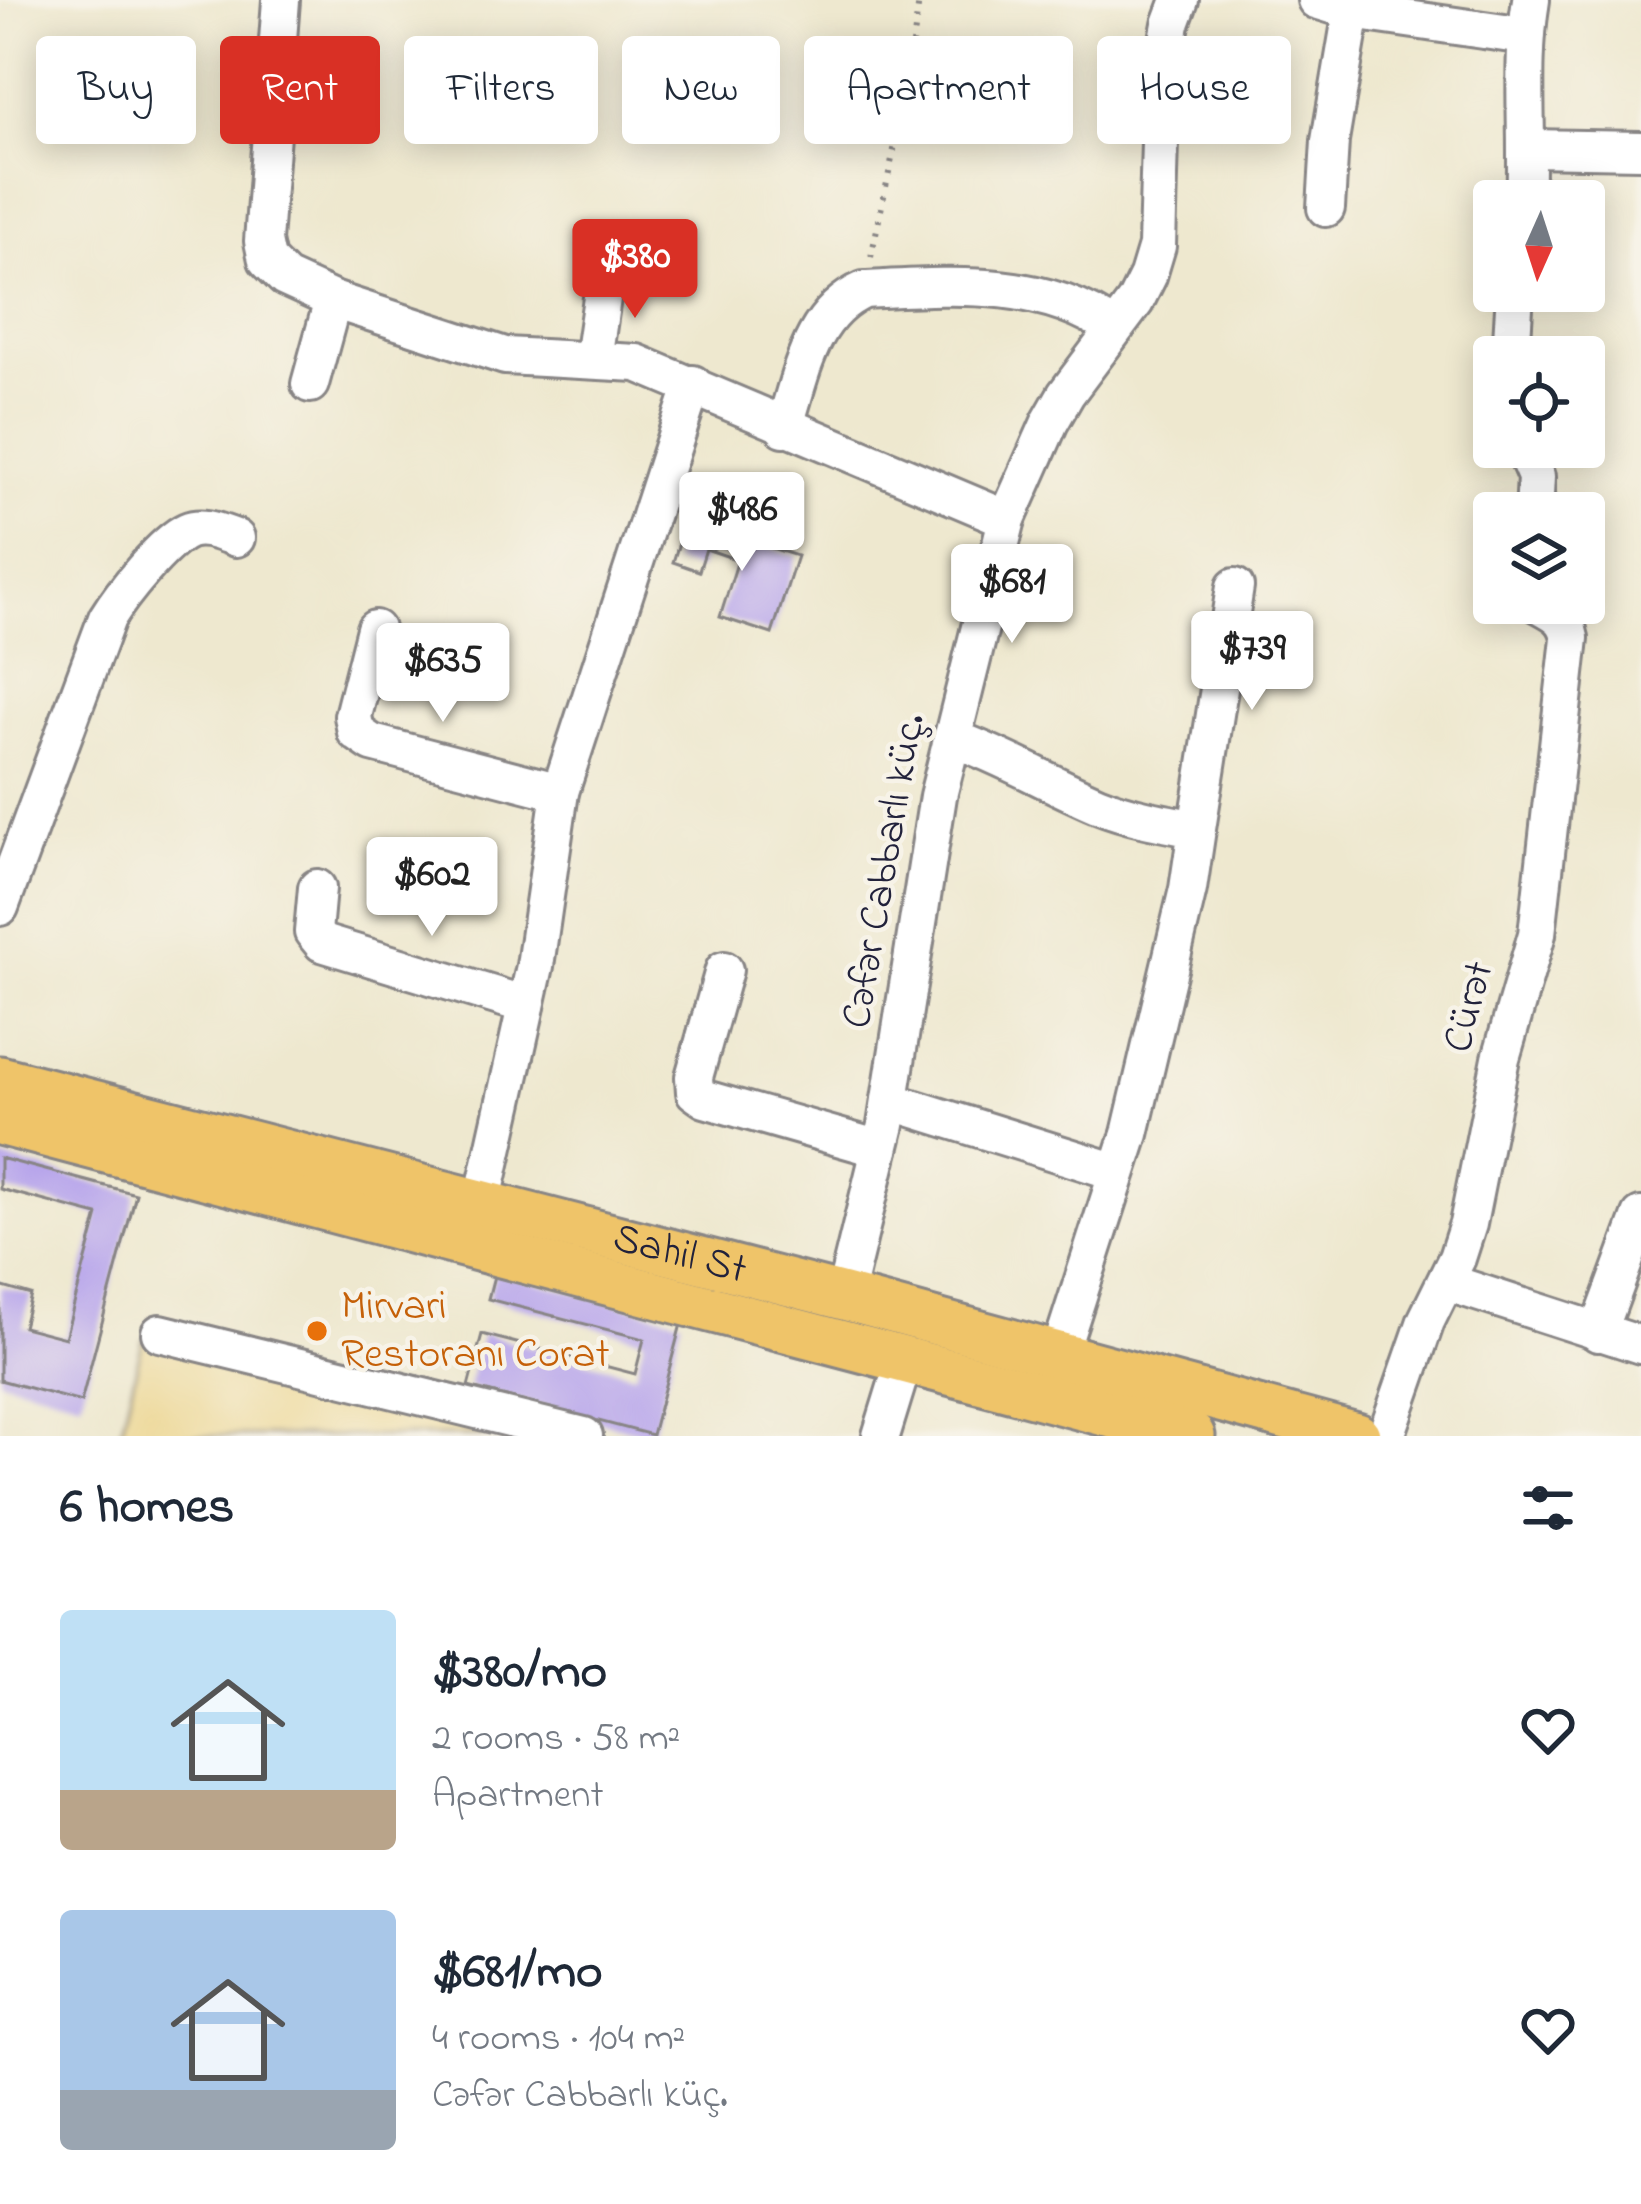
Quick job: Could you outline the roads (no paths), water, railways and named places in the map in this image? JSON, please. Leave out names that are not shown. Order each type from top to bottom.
[{"type":"main road","name":"Sahil St","points":[[0,1079],[844,1297],[1357,1436]]},
{"type":"main road","name":"Sahil St","points":[[0,1122],[1192,1436]]},
{"type":"street","points":[[280,0],[263,241],[267,260],[285,278],[333,300],[505,356],[637,363],[1007,518]]},
{"type":"street","name":"Cəfər Cabbarlı küç.","points":[[844,1297],[890,1101],[929,842],[1007,518],[1050,422],[1135,302],[1156,246],[1162,72],[1180,0]]},
{"type":"street","points":[[1316,0],[1352,11],[1528,18],[1526,180]]},
{"type":"street","points":[[1326,208],[1330,141],[1352,11]]},
{"type":"street","points":[[1528,148],[1641,150]]},
{"type":"street","points":[[593,359],[606,271]]},
{"type":"street","points":[[784,428],[811,342],[845,298],[864,290],[995,289],[1053,297],[1088,311],[1114,329]]},
{"type":"street","points":[[310,384],[333,300]]},
{"type":"street","points":[[482,1204],[526,1005],[560,792],[693,384]]},
{"type":"street","points":[[0,907],[107,618],[127,585],[188,531],[207,529],[236,538]]},
{"type":"street","points":[[1059,1355],[1117,1172],[1184,910],[1235,586]]},
{"type":"street","name":"Cürət","points":[[1386,1436],[1426,1322],[1468,1224],[1501,1058],[1541,915],[1570,638],[1567,624]]},
{"type":"street","points":[[375,629],[353,716],[356,732],[372,743],[560,792]]},
{"type":"street","points":[[952,738],[1012,760],[1100,805],[1197,829]]},
{"type":"street","points":[[317,888],[313,932],[322,944],[526,1005]]},
{"type":"street","points":[[724,970],[694,1077],[695,1092],[705,1099],[880,1149]]},
{"type":"street","points":[[890,1101],[1117,1172]]},
{"type":"street","points":[[1598,1333],[1641,1216]]},
{"type":"street","points":[[1446,1282],[1641,1345]]},
{"type":"street","points":[[160,1333],[584,1436]]},
{"type":"street","points":[[881,1436],[905,1358]]},
{"type":"place","name":"Mirvari Restoranı Corat","points":[[317,1331]]}]
